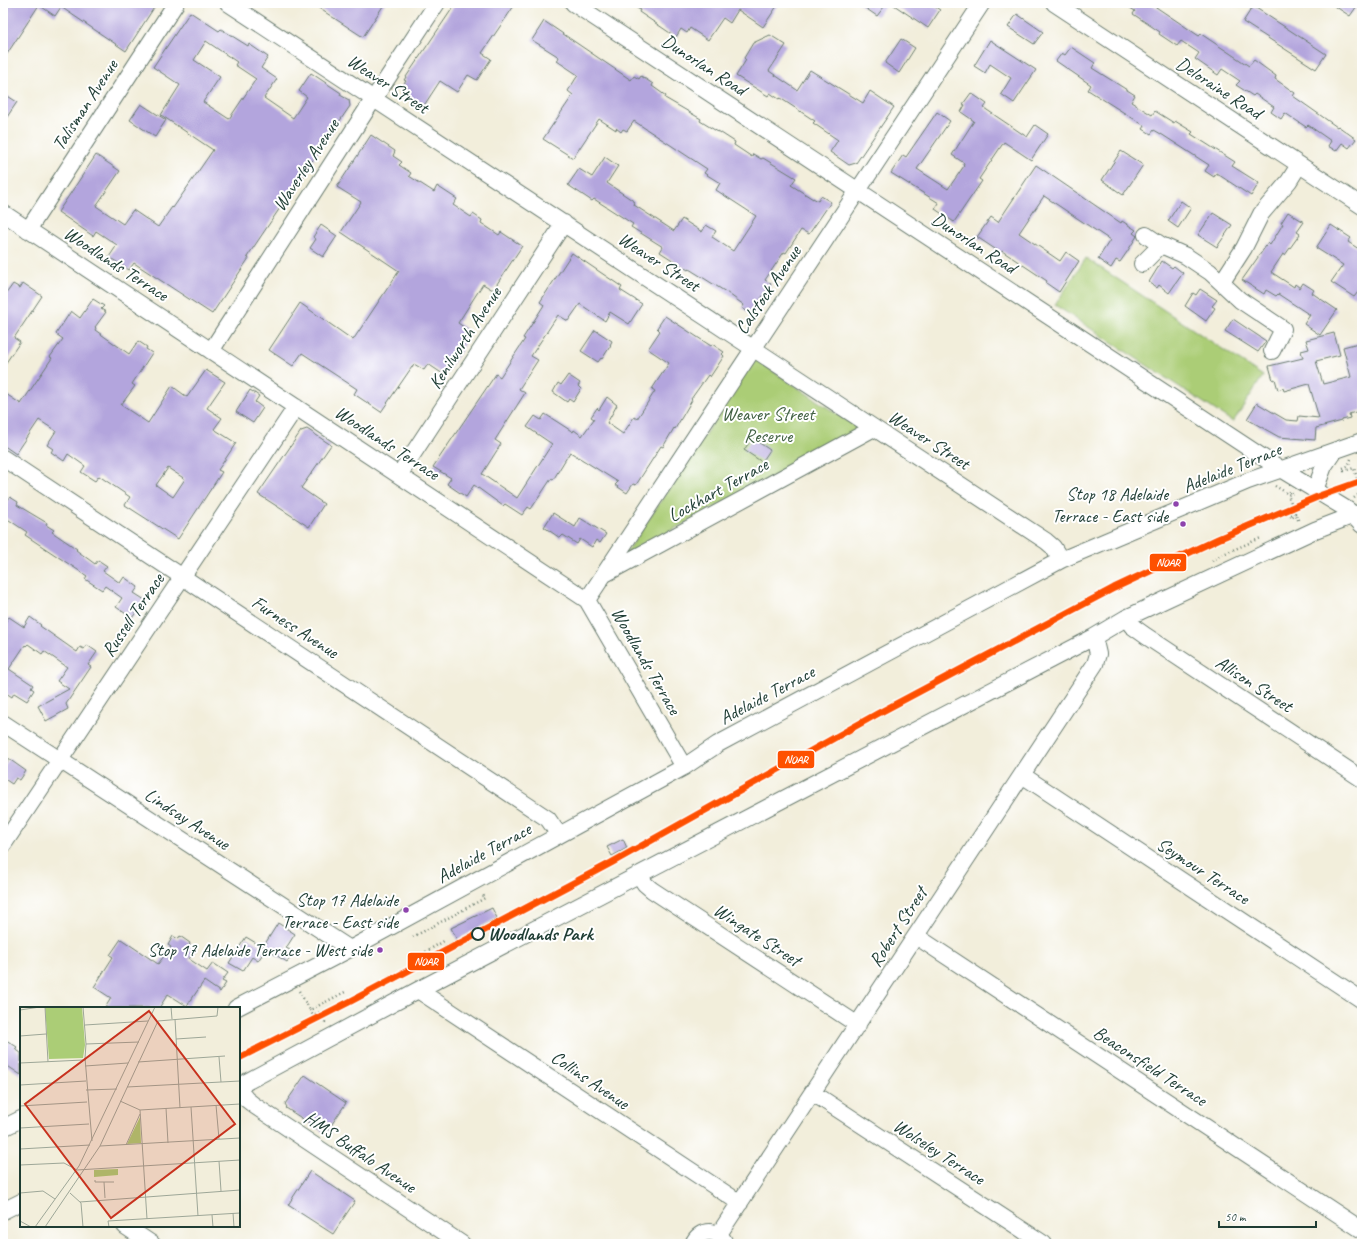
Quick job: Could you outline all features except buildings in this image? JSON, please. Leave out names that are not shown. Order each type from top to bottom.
[{"type":"street","name":"Talisman Avenue","points":[[28,230],[176,3]]},
{"type":"street","name":"Weaver Street","points":[[228,3],[1046,541],[1053,547],[1061,560]]},
{"type":"street","name":"Waverley Avenue","points":[[211,351],[373,99],[437,3]]},
{"type":"street","name":"Dunorlan Road","points":[[573,3],[1282,470],[1348,510],[1357,513]]},
{"type":"street","name":"Calstock Avenue","points":[[587,600],[982,3]]},
{"type":"street","name":"Deloraine Road","points":[[1054,3],[1362,206]]},
{"type":"street","points":[[1222,282],[1240,255],[1261,214],[1289,181],[1299,164]]},
{"type":"street","name":"Woodlands Terrace","points":[[3,213],[587,600],[684,767]]},
{"type":"street","name":"Kenilworth Avenue","points":[[399,475],[564,223]]},
{"type":"street","points":[[1146,235],[1161,245],[1186,256],[1210,272],[1240,300],[1283,329],[1272,351]]},
{"type":"street","points":[[1142,264],[1161,245]]},
{"type":"street","name":"Russell Terrace","points":[[3,844],[296,407]]},
{"type":"street","name":"Lockhart Terrace","points":[[603,575],[874,428]]},
{"type":"street","points":[[1315,490],[1324,466],[1348,446]]},
{"type":"street","name":"Adelaide Terrace","points":[[238,1007],[350,949],[684,767],[718,744],[1061,560],[1248,481],[1348,446]]},
{"type":"street","name":"Furness Avenue","points":[[3,458],[548,819],[559,835]]},
{"type":"street","points":[[240,1085],[418,990],[1094,637],[1126,618],[1315,530],[1357,513]]},
{"type":"street","name":"Allison Street","points":[[1126,618],[1132,626],[1149,638],[1362,779]]},
{"type":"street","name":"Robert Street","points":[[722,1239],[740,1203],[1095,664],[1098,654],[1094,637]]},
{"type":"street","name":"Lindsay Avenue","points":[[3,723],[350,949]]},
{"type":"street","name":"Seymour Terrace","points":[[1022,775],[1362,1000]]},
{"type":"street","name":"Wingate Street","points":[[639,875],[645,884],[652,890],[858,1025]]},
{"type":"street","name":"Beaconsfield Terrace","points":[[916,936],[1362,1230]]},
{"type":"street","name":"Collins Avenue","points":[[418,990],[740,1203]]},
{"type":"street","name":"HMS Buffalo Avenue","points":[[240,1091],[255,1106],[462,1244]]},
{"type":"street","name":"Wolseley Terrace","points":[[813,1093],[1044,1244]]},
{"type":"street","points":[[3,1128],[20,1120]]},
{"type":"street","points":[[3,1211],[20,1202]]},
{"type":"street","points":[[126,1227],[152,1244]]},
{"type":"street","points":[[693,1244],[696,1238],[702,1233],[708,1231],[713,1232],[722,1239]]},
{"type":"path","points":[[1348,446],[1351,458],[1348,466],[1343,468],[1344,471],[1354,468],[1362,492],[1357,513]]},
{"type":"path","points":[[1271,484],[1287,493],[1293,491],[1294,493],[1288,495],[1295,512],[1289,515],[1290,517],[1296,515],[1299,522]]},
{"type":"path","points":[[412,937],[485,898],[483,895]]},
{"type":"path","points":[[420,950],[422,954],[444,941]]},
{"type":"path","points":[[292,979],[313,1015],[320,1012],[325,1022],[320,1025],[328,1038]]},
{"type":"path","points":[[310,1010],[345,992]]},
{"type":"green space","points":[[1086,258],[1263,376],[1233,422],[1055,305]]},
{"type":"green space","name":"Weaver Street Reserve","points":[[755,359],[861,430],[625,555]]},
{"type":"transit line","name":"NOAR","points":[[240,1057],[351,1001],[611,863],[877,714],[1114,588],[1218,539],[1322,495],[1362,481]]},
{"type":"place","name":"Stop 18 Adelaide Terrace - East side","points":[[1176,504]]},
{"type":"place","name":"Stop 17 Adelaide Terrace - East side","points":[[406,910]]},
{"type":"place","name":"Woodlands Park","points":[[478,934]]},
{"type":"place","name":"Stop 17 Adelaide Terrace - West side","points":[[380,950]]}]
